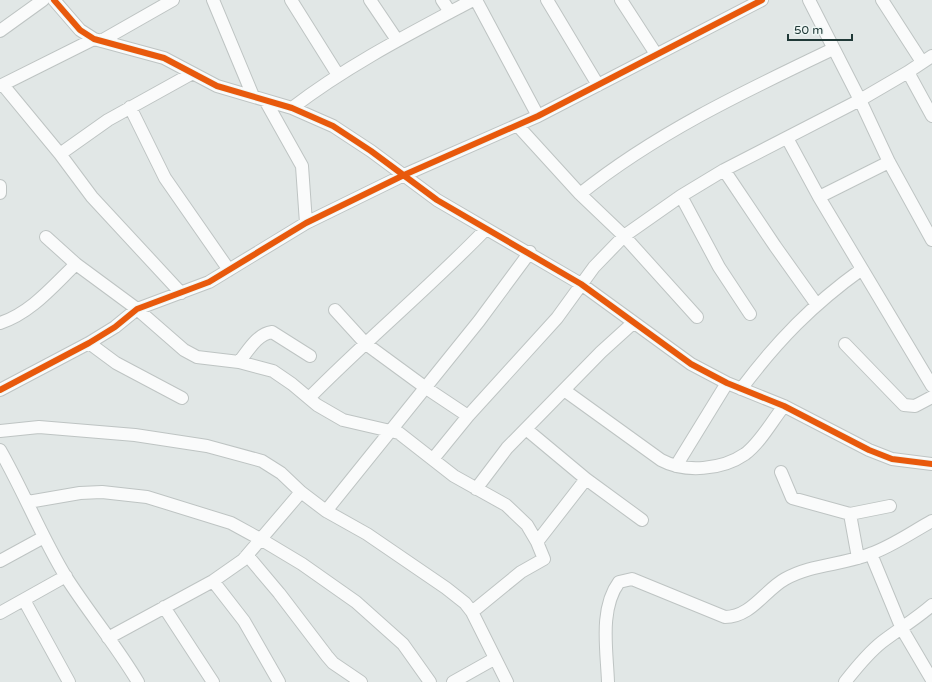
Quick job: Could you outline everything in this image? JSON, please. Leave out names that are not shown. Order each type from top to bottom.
[{"type":"street","points":[[0,31],[43,0]]},
{"type":"street","points":[[54,0],[80,30],[98,40],[164,58],[191,74],[217,86],[292,108],[333,126],[404,175],[437,200],[486,229],[530,252],[581,284],[632,323],[690,364],[727,383],[784,406],[869,450],[892,459],[932,464]]},
{"type":"street","points":[[173,0],[98,40],[2,86],[60,154],[92,197],[181,293]]},
{"type":"street","points":[[213,0],[253,96]]},
{"type":"street","points":[[291,0],[338,75]]},
{"type":"street","points":[[370,0],[397,40]]},
{"type":"street","points":[[442,0],[450,12]]},
{"type":"street","points":[[292,108],[338,75],[397,40],[475,0],[538,116]]},
{"type":"street","points":[[547,0],[598,85]]},
{"type":"street","points":[[621,0],[656,54]]},
{"type":"street","points":[[0,390],[88,343],[115,327],[137,309],[181,293],[229,270],[306,223],[404,175],[518,126],[656,54],[745,4],[762,0]]},
{"type":"street","points":[[809,0],[860,100],[889,162],[932,240]]},
{"type":"street","points":[[882,0],[922,62]]},
{"type":"street","points":[[580,194],[623,161],[659,138],[781,73],[833,49]]},
{"type":"street","points":[[433,459],[468,416],[557,318],[594,267],[624,236],[681,196],[724,170],[860,100],[932,56]]},
{"type":"street","points":[[908,72],[932,116]]},
{"type":"street","points":[[60,154],[130,107],[191,74]]},
{"type":"street","points":[[265,100],[302,166],[306,223]]},
{"type":"street","points":[[130,107],[165,178],[229,270]]},
{"type":"street","points":[[518,126],[580,194],[624,236],[697,318]]},
{"type":"street","points":[[787,138],[819,197],[932,386]]},
{"type":"street","points":[[819,197],[889,162]]},
{"type":"street","points":[[724,170],[775,246],[817,304]]},
{"type":"street","points":[[0,186],[0,193]]},
{"type":"street","points":[[681,196],[719,267],[750,314]]},
{"type":"street","points":[[309,398],[344,362],[366,344],[452,264],[486,229]]},
{"type":"street","points":[[46,237],[76,264],[137,309],[184,350],[197,357],[239,362],[273,371],[292,384],[317,406],[343,420],[399,433],[454,476],[506,505],[527,525],[543,556],[542,561],[521,572],[472,612]]},
{"type":"street","points":[[326,511],[365,464],[390,430],[426,388],[530,252]]},
{"type":"street","points":[[0,323],[21,313],[40,299],[76,264]]},
{"type":"street","points":[[741,389],[770,351],[817,304],[862,269]]},
{"type":"street","points":[[335,310],[366,344],[426,388],[468,416]]},
{"type":"street","points":[[476,489],[507,448],[632,323]]},
{"type":"street","points":[[239,362],[258,338],[265,332],[272,332],[310,356]]},
{"type":"street","points":[[88,343],[116,363],[182,398]]},
{"type":"street","points":[[845,344],[904,405],[915,406],[932,397]]},
{"type":"street","points":[[676,466],[727,383]]},
{"type":"street","points":[[564,390],[661,460],[676,466],[697,468],[713,466],[733,460],[745,454],[784,406]]},
{"type":"street","points":[[0,431],[39,427],[135,435],[207,446],[262,461],[281,473],[301,492],[326,511],[367,534],[446,588],[465,603],[472,612],[494,659],[507,682]]},
{"type":"street","points":[[526,430],[586,479],[642,520]]},
{"type":"street","points":[[1,454],[28,502],[44,537],[66,576],[108,638],[125,660],[138,682]]},
{"type":"street","points":[[782,472],[792,498],[850,514],[890,506]]},
{"type":"street","points":[[537,542],[586,479]]},
{"type":"street","points":[[28,502],[80,493],[102,492],[147,497],[231,523],[302,564],[356,602],[403,644],[430,682]]},
{"type":"street","points":[[108,638],[213,581],[247,555],[262,540],[301,492]]},
{"type":"street","points":[[850,514],[858,558]]},
{"type":"street","points":[[608,682],[606,628],[609,599],[619,582],[632,579],[725,616],[733,617],[741,614],[756,604],[786,578],[806,570],[870,554],[932,521]]},
{"type":"street","points":[[0,561],[44,537]]},
{"type":"street","points":[[870,554],[902,629],[932,680]]},
{"type":"street","points":[[247,555],[279,593],[333,663],[361,682]]},
{"type":"street","points":[[0,613],[66,576]]},
{"type":"street","points":[[213,581],[244,621],[279,682]]},
{"type":"street","points":[[24,600],[68,682]]},
{"type":"street","points":[[850,680],[862,660],[882,642],[902,629],[932,605]]},
{"type":"street","points":[[164,607],[213,682]]},
{"type":"street","points":[[453,682],[494,659]]},
{"type":"cycle path","points":[[54,0],[80,30],[94,39],[164,58],[217,86],[292,108],[333,126],[371,151],[437,200],[581,284],[691,364],[727,383],[784,406],[869,450],[892,459],[932,464]]},
{"type":"cycle path","points":[[0,390],[89,343],[115,327],[137,309],[209,282],[306,223],[404,175],[538,116],[762,0]]}]
